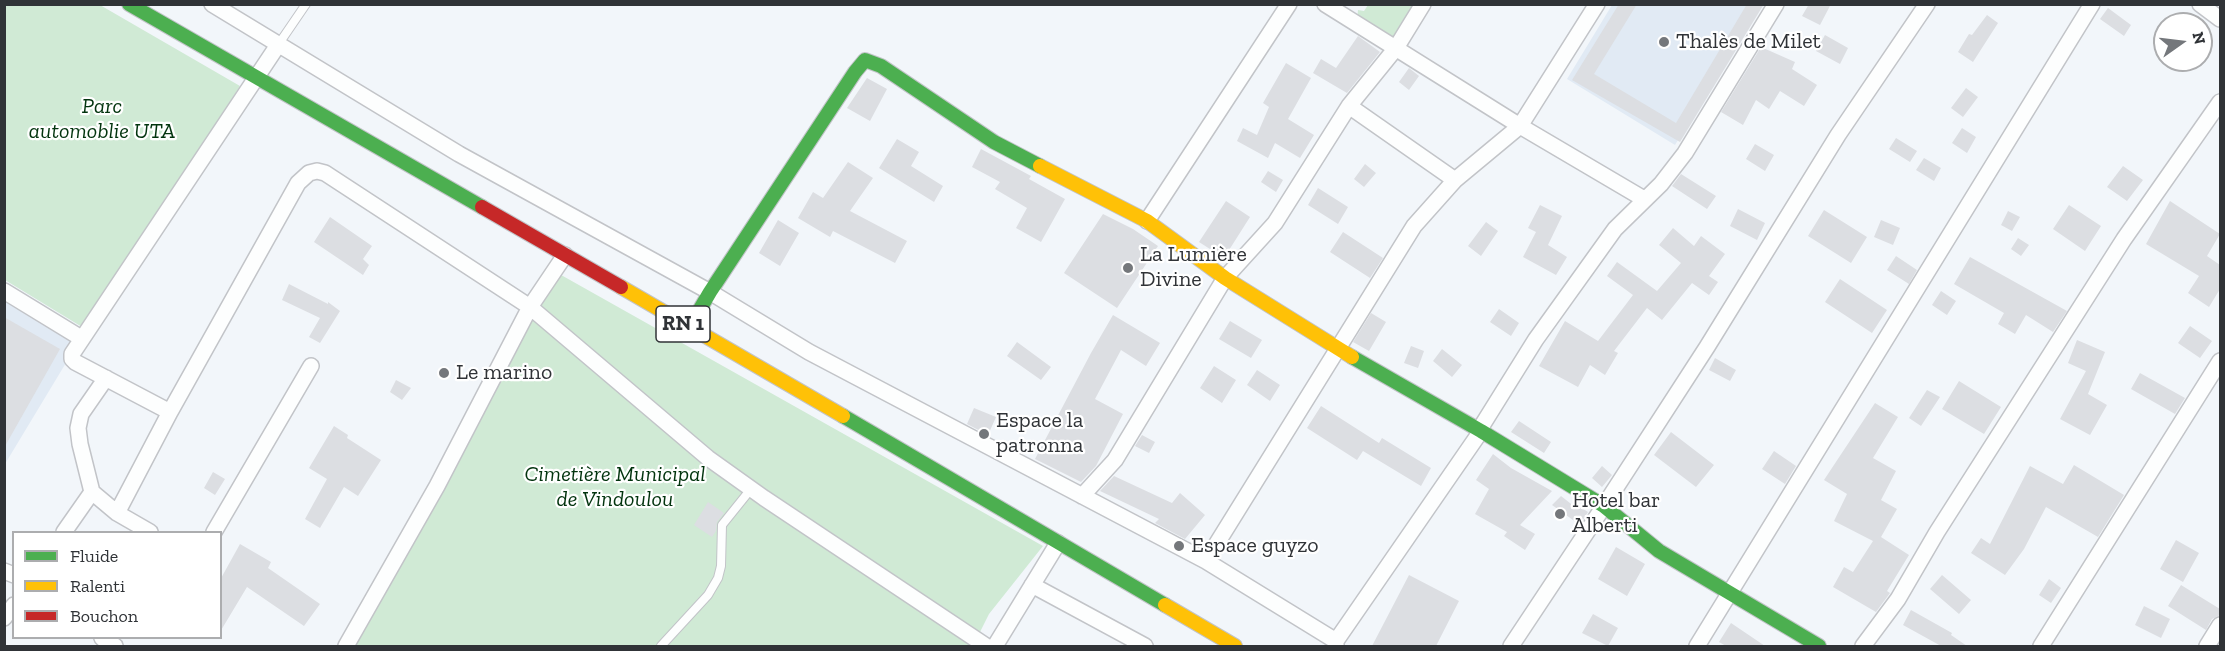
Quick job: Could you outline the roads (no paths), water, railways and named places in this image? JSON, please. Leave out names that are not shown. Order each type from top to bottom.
[{"type":"main road","name":"RN 1","points":[[129,4],[861,426],[1235,646]]},
{"type":"main road","points":[[689,328],[710,292],[855,72],[866,60],[881,66],[994,142],[1148,221],[1225,278],[1338,349],[1481,431],[1604,506],[1659,551],[1819,646]]},
{"type":"street","points":[[212,4],[459,154],[710,292],[809,351],[1206,561],[1336,644],[1481,431],[1483,424],[1536,339],[1615,229],[1661,184],[1684,153],[1776,4]]},
{"type":"street","points":[[1148,221],[1289,4]]},
{"type":"street","points":[[1325,4],[1520,126],[1644,199]]},
{"type":"street","points":[[1082,496],[1115,460],[1225,278],[1275,223],[1349,106],[1396,48],[1423,4]]},
{"type":"street","points":[[1206,561],[1414,226],[1455,180],[1520,126],[1597,4]]},
{"type":"street","points":[[1511,646],[1707,347],[1838,135],[1928,4]]},
{"type":"street","points":[[1697,646],[2092,4]]},
{"type":"street","points":[[2200,4],[2220,19]]},
{"type":"street","points":[[170,412],[72,359],[72,354],[278,45]]},
{"type":"street","points":[[1863,646],[1898,599],[1937,532],[2124,239],[2220,102]]},
{"type":"street","points":[[1349,106],[1455,180]]},
{"type":"street","points":[[117,513],[170,412],[298,183],[309,173],[318,171],[326,173],[530,307],[708,458],[986,646]]},
{"type":"street","points":[[346,646],[437,486],[530,307],[565,255]]},
{"type":"street","points":[[4,291],[81,338]]},
{"type":"street","points":[[2041,646],[2220,361]]},
{"type":"street","points":[[215,531],[311,366]]},
{"type":"street","points":[[106,378],[81,414],[78,428],[92,492],[117,513],[148,531]]},
{"type":"street","points":[[65,531],[92,492]]},
{"type":"street","points":[[995,646],[1058,543]]},
{"type":"street","points":[[1032,585],[1145,646]]},
{"type":"street","points":[[2207,646],[2220,625]]},
{"type":"lane","points":[[278,45],[306,4]]},
{"type":"lane","points":[[661,646],[708,595],[718,578],[721,566],[722,525],[751,489]]},
{"type":"place","name":"Thalès de Milet","points":[[1664,42]]},
{"type":"place","name":"La Lumière Divine","points":[[1128,268]]},
{"type":"place","name":"Le marino","points":[[444,373]]},
{"type":"place","name":"Espace la patronna","points":[[984,434]]},
{"type":"place","name":"Hotel bar Alberti","points":[[1560,514]]},
{"type":"place","name":"Espace guyzo","points":[[1179,546]]},
{"type":"park label","name":"Parc automoblie UTA","points":[[102,120]]},
{"type":"park label","name":"Cimetière Municipal de Vindoulou","points":[[615,488]]}]
